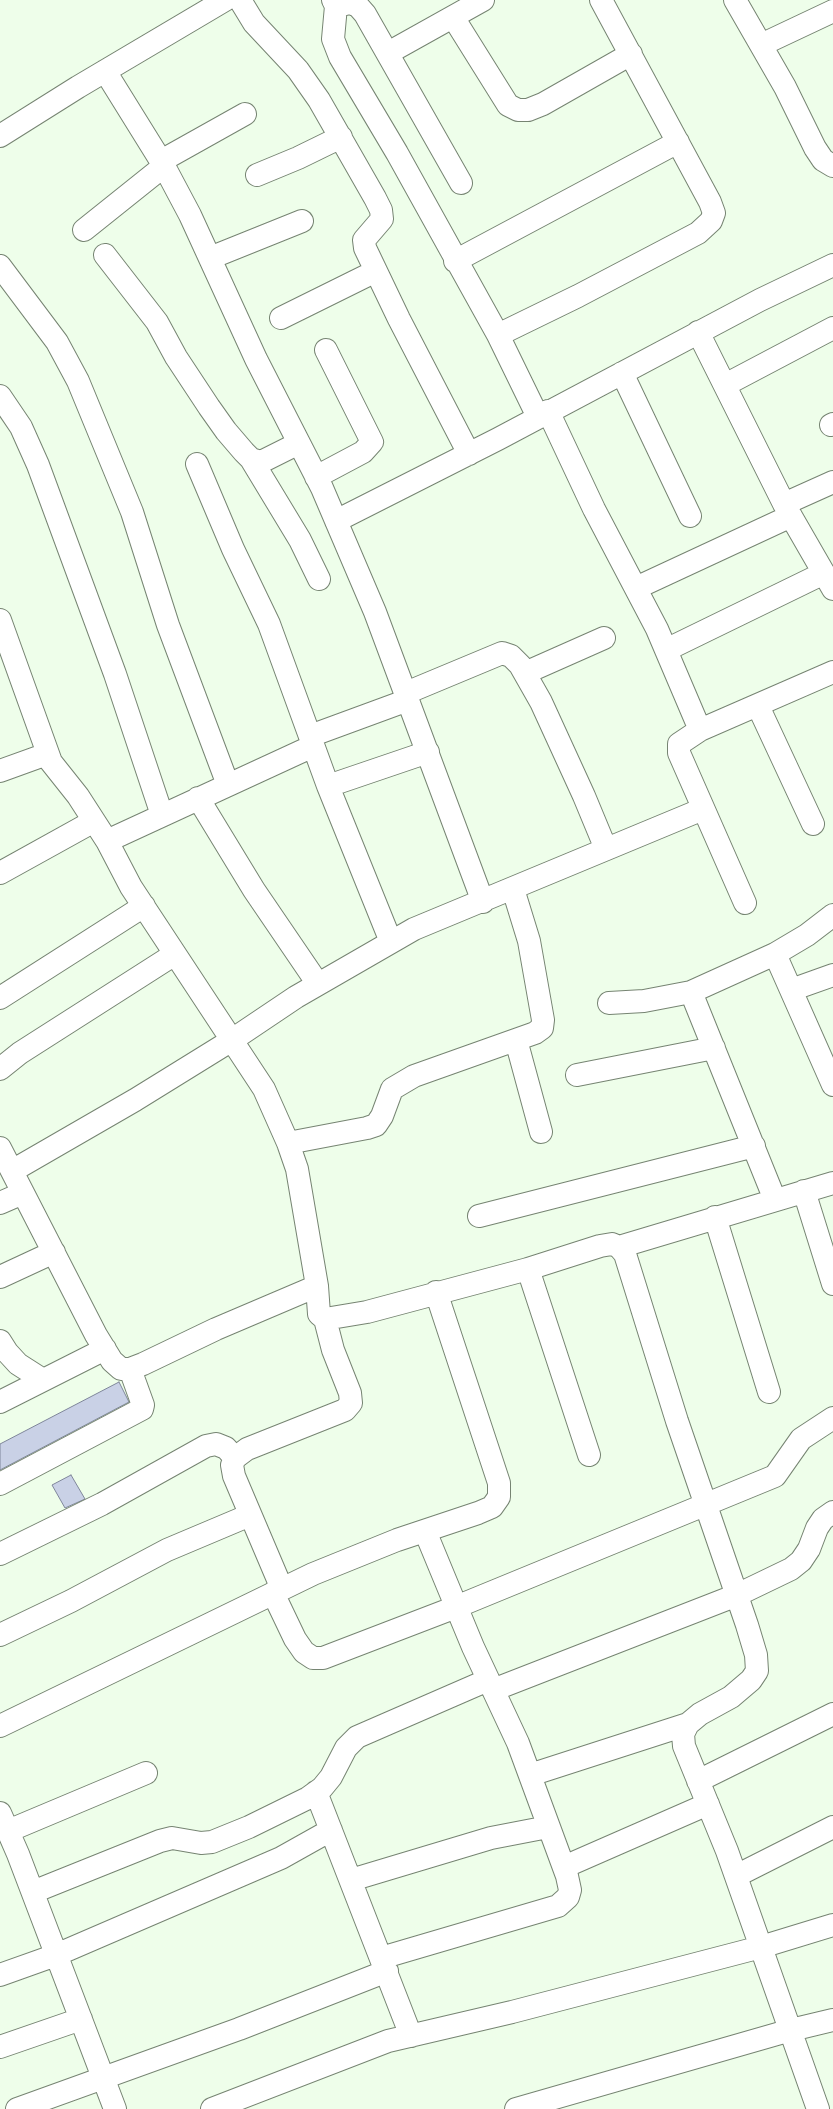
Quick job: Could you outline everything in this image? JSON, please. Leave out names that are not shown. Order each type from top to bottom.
[{"type":"street","points":[[0,136],[105,71],[225,0]]},
{"type":"street","points":[[240,0],[254,23],[298,70],[341,137],[381,210],[382,219],[364,240],[365,248],[469,454]]},
{"type":"street","points":[[388,53],[483,0]]},
{"type":"street","points":[[498,335],[578,296],[691,236],[711,221],[714,213],[710,202],[601,0]]},
{"type":"street","points":[[735,0],[815,148],[824,160],[833,166]]},
{"type":"street","points":[[461,183],[365,14],[358,6],[350,3],[334,3],[333,39],[340,57],[397,154],[455,260],[544,414],[636,588],[666,650],[700,730]]},
{"type":"street","points":[[760,44],[833,11]]},
{"type":"street","points":[[453,17],[508,105],[518,110],[528,110],[543,104],[631,54]]},
{"type":"street","points":[[105,71],[163,163],[210,258],[256,359],[316,477],[375,612],[483,902]]},
{"type":"street","points":[[84,230],[163,163],[245,114]]},
{"type":"street","points":[[257,175],[341,137]]},
{"type":"street","points":[[455,260],[678,142]]},
{"type":"street","points":[[210,258],[302,221]]},
{"type":"street","points":[[105,256],[157,322],[176,357],[226,431],[251,459],[300,540],[319,579]]},
{"type":"street","points":[[336,521],[469,454],[760,300],[833,265]]},
{"type":"street","points":[[0,266],[57,342],[78,381],[132,512],[168,625],[228,785]]},
{"type":"street","points":[[281,318],[376,271]]},
{"type":"street","points":[[725,385],[833,328]]},
{"type":"street","points":[[666,650],[828,581],[787,510],[698,332]]},
{"type":"street","points":[[316,477],[363,452],[372,442],[326,350]]},
{"type":"street","points":[[622,373],[690,516]]},
{"type":"street","points":[[0,396],[21,427],[38,465],[115,674],[162,815]]},
{"type":"street","points":[[251,459],[261,462],[299,443]]},
{"type":"street","points":[[197,464],[233,549],[269,624],[328,786],[391,942]]},
{"type":"street","points":[[636,588],[787,510],[833,482]]},
{"type":"street","points":[[0,620],[50,762],[78,796],[144,906],[264,1089],[288,1143],[297,1169],[317,1286],[319,1314],[324,1319],[332,1350],[350,1393],[351,1403],[345,1410],[247,1449],[235,1458],[232,1464],[234,1476],[250,1515],[295,1638],[304,1652],[313,1658],[323,1658],[456,1607],[774,1476],[801,1439],[833,1418]]},
{"type":"street","points":[[525,673],[604,638]]},
{"type":"street","points":[[106,841],[228,785],[311,741],[502,653],[511,656],[520,665],[541,702],[581,788],[606,849]]},
{"type":"street","points":[[745,903],[679,753],[679,744],[700,730],[832,675]]},
{"type":"street","points":[[758,706],[812,824]]},
{"type":"street","points":[[328,786],[428,752]]},
{"type":"street","points":[[0,771],[47,754]]},
{"type":"street","points":[[198,798],[254,890],[318,984]]},
{"type":"street","points":[[12,1171],[135,1100],[232,1040],[318,984],[414,929],[483,902],[703,809]]},
{"type":"street","points":[[0,874],[94,821]]},
{"type":"street","points":[[288,1143],[376,1125],[382,1116],[392,1089],[414,1076],[535,1034],[542,1028],[543,1020],[529,941],[513,889]]},
{"type":"street","points":[[0,998],[144,906]]},
{"type":"street","points":[[609,1003],[644,1001],[691,992],[775,954],[808,935],[833,915]]},
{"type":"street","points":[[0,1069],[20,1053],[175,954]]},
{"type":"street","points":[[775,954],[833,1085]]},
{"type":"street","points":[[791,990],[833,975]]},
{"type":"street","points":[[691,992],[775,1200]]},
{"type":"street","points":[[516,1040],[541,1132]]},
{"type":"street","points":[[577,1075],[714,1048]]},
{"type":"street","points":[[479,1216],[754,1146]]},
{"type":"street","points":[[0,1148],[104,1349],[112,1361],[121,1369],[130,1369],[216,1329],[317,1286]]},
{"type":"street","points":[[619,1247],[715,1217],[833,1184]]},
{"type":"street","points":[[804,1191],[833,1284]]},
{"type":"street","points":[[0,1204],[23,1193]]},
{"type":"street","points":[[715,1217],[769,1392]]},
{"type":"street","points":[[324,1319],[367,1312],[436,1292],[528,1269],[600,1246],[612,1244],[619,1247],[625,1254],[677,1421],[756,1655],[757,1671],[751,1680],[732,1697],[700,1714],[688,1724],[682,1734],[684,1746],[736,1876],[818,2109]]},
{"type":"street","points":[[0,1277],[54,1252]]},
{"type":"street","points":[[528,1269],[590,1455]]},
{"type":"street","points":[[0,1726],[326,1568],[425,1531],[478,1514],[492,1506],[499,1497],[499,1483],[436,1292]]},
{"type":"street","points":[[0,1341],[6,1352],[18,1364],[43,1380]]},
{"type":"street","points":[[0,1402],[104,1349]]},
{"type":"street","points":[[0,1484],[142,1409],[143,1404],[130,1369]]},
{"type":"street","points":[[0,1554],[102,1504],[206,1446],[216,1444],[226,1448],[235,1458]]},
{"type":"street","points":[[33,1892],[160,1841],[172,1838],[201,1843],[212,1842],[249,1827],[316,1792],[331,1777],[346,1748],[357,1737],[491,1685],[737,1595],[802,1561],[809,1549],[817,1528],[823,1519],[833,1512]]},
{"type":"street","points":[[0,1635],[71,1601],[167,1550],[250,1515]]},
{"type":"street","points":[[18,2109],[103,2078],[384,1965],[558,1906],[568,1897],[570,1890],[564,1867],[548,1827],[518,1742],[456,1607],[425,1531]]},
{"type":"street","points":[[698,1781],[833,1714]]},
{"type":"street","points":[[530,1775],[688,1724]]},
{"type":"street","points":[[115,2109],[33,1892],[4,1822],[146,1773]]},
{"type":"street","points":[[316,1792],[411,2036]]},
{"type":"street","points":[[564,1867],[708,1804]]},
{"type":"street","points":[[351,1880],[491,1838],[548,1827]]},
{"type":"street","points":[[736,1876],[833,1827]]},
{"type":"street","points":[[0,1975],[56,1955],[280,1858],[331,1830]]},
{"type":"street","points":[[212,2109],[388,2041],[512,2012],[761,1947],[833,1925]]},
{"type":"street","points":[[0,2047],[81,2019]]},
{"type":"street","points":[[516,2109],[791,2030],[833,2020]]},
{"type":"building","points":[[119,1382],[129,1402],[0,1470],[0,1444]]},
{"type":"building","points":[[71,1475],[85,1499],[65,1508],[52,1485]]}]
